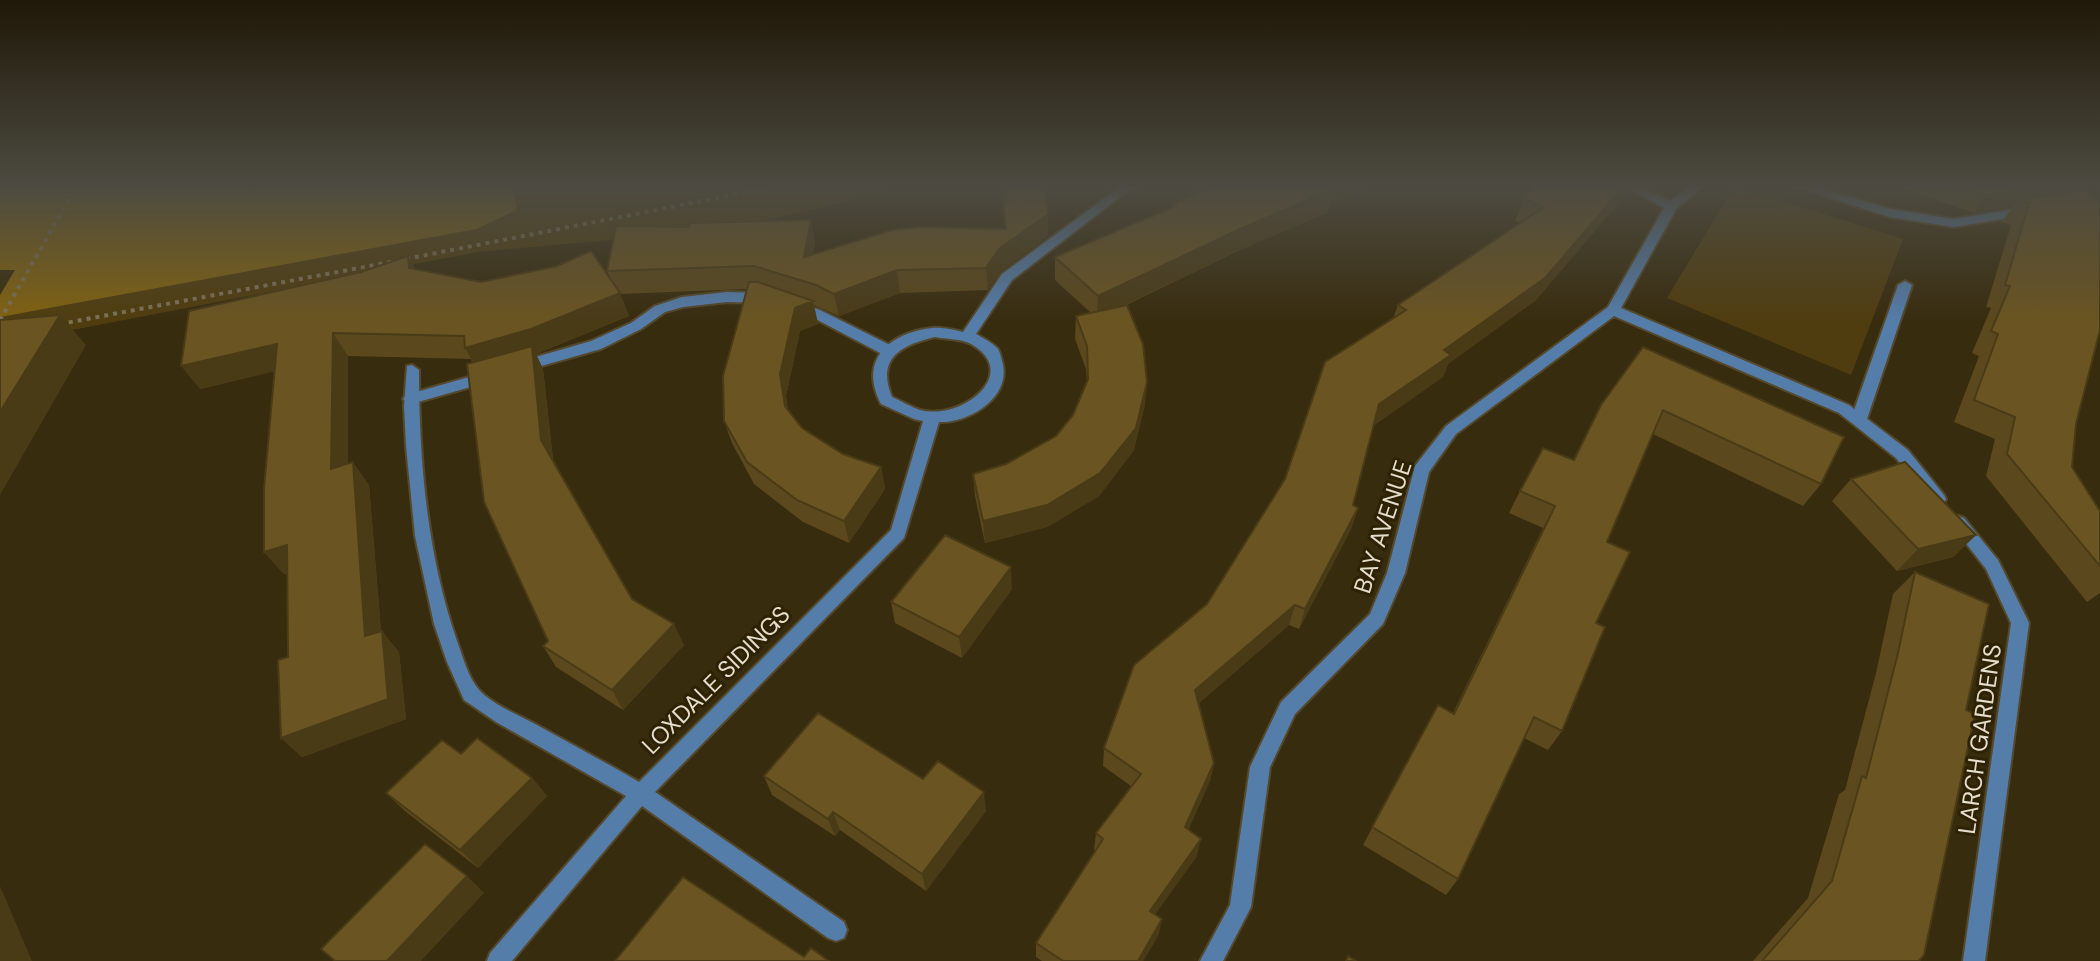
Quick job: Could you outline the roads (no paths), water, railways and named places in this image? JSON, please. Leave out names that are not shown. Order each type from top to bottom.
[{"type":"street","points":[[968,336],[1007,277],[1066,232]]},
{"type":"street","name":"BAY AVENUE","points":[[1211,961],[1240,907],[1260,767],[1288,708],[1377,619],[1396,573],[1421,470],[1451,430],[1613,310],[1657,232]]},
{"type":"street","points":[[1859,419],[1905,285]]},
{"type":"street","points":[[411,399],[596,345],[636,326],[660,309],[682,302],[727,297],[765,297],[815,313],[889,351]]},
{"type":"street","name":"LARCH GARDENS","points":[[1613,310],[1844,409],[1859,419],[1902,454],[1992,565],[2020,623],[1974,961]]},
{"type":"street","points":[[952,332],[986,346],[997,359],[999,376],[993,392],[978,406],[956,415],[932,418],[914,415],[886,400],[877,375],[889,351],[902,342],[926,334],[952,332]]},
{"type":"street","points":[[412,370],[411,399],[421,508],[439,619],[473,697],[642,792],[836,930]]},
{"type":"street","name":"LOXDALE SIDINGS","points":[[498,961],[642,792],[898,533],[932,418]]}]
